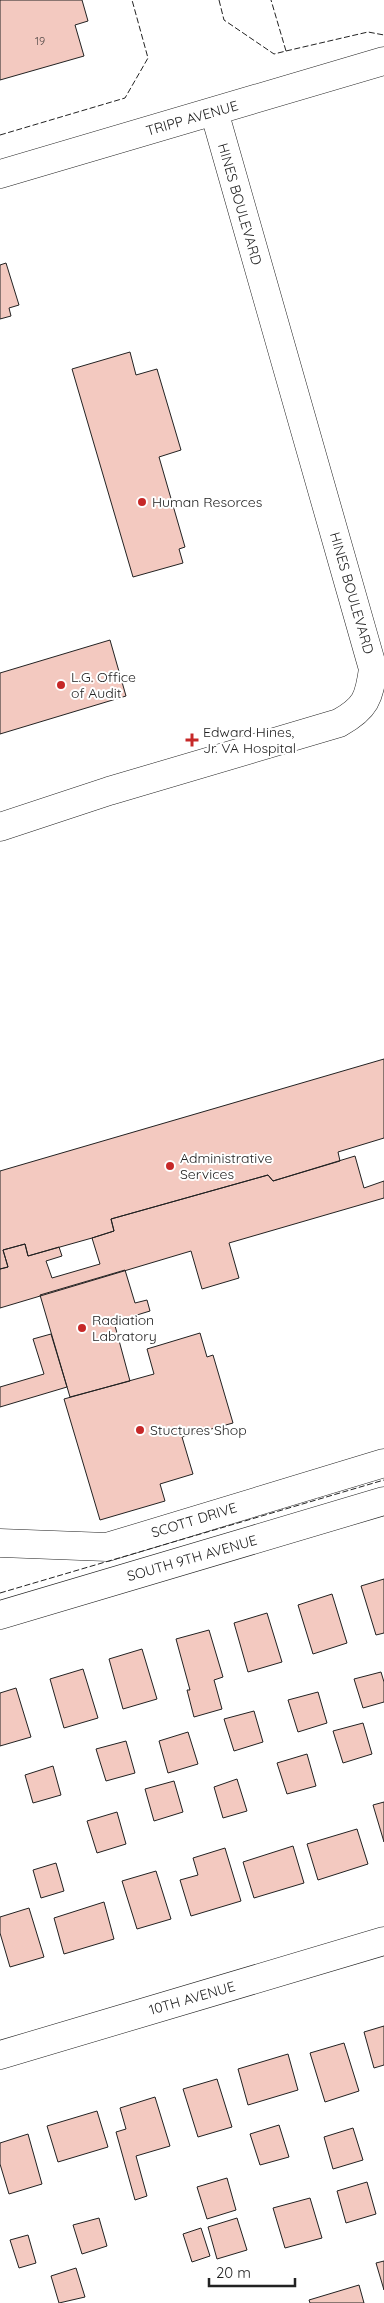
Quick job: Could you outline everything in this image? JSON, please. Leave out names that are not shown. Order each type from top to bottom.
[{"type":"street","name":"TRIPP AVENUE","points":[[0,174],[384,61]]},
{"type":"street","name":"HINES BOULEVARD","points":[[0,827],[109,791],[332,725],[351,716],[366,702],[374,669],[214,111]]},
{"type":"street","name":"SCOTT DRIVE","points":[[0,1543],[107,1547],[384,1463]]},
{"type":"street","name":"SOUTH 9TH AVENUE","points":[[0,1615],[384,1501]]},
{"type":"street","name":"10TH AVENUE","points":[[0,2055],[384,1941]]},
{"type":"building","points":[[0,0],[82,0],[88,21],[75,25],[84,56],[0,80]]},
{"type":"building","points":[[6,263],[19,305],[9,308],[11,316],[0,319],[0,265]]},
{"type":"building","name":"Human Resorces","points":[[130,352],[136,375],[157,369],[181,450],[159,457],[185,547],[179,549],[183,563],[133,577],[72,369]]},
{"type":"building","name":"L.G. Office of Audit","points":[[110,640],[126,696],[0,734],[0,673]]},
{"type":"building","name":"Administrative Services","points":[[384,1059],[384,1138],[338,1152],[340,1161],[273,1181],[268,1175],[111,1219],[114,1231],[92,1238],[28,1256],[25,1244],[3,1250],[8,1267],[0,1269],[0,1171]]},
{"type":"building","points":[[355,1156],[364,1188],[384,1181],[384,1198],[229,1243],[239,1278],[202,1289],[191,1251],[0,1308],[0,1269],[8,1267],[3,1250],[25,1244],[28,1256],[59,1247],[62,1256],[46,1261],[52,1278],[100,1264],[92,1238],[114,1231],[111,1219],[268,1175],[273,1181]]},
{"type":"building","name":"Radiation Labratory","points":[[125,1270],[135,1303],[147,1300],[150,1311],[114,1322],[130,1381],[70,1397],[40,1295]]},
{"type":"building","name":"Stuctures Shop","points":[[200,1333],[207,1357],[213,1355],[233,1423],[182,1437],[193,1474],[160,1484],[165,1501],[100,1520],[64,1399],[154,1374],[147,1349]]},
{"type":"building","points":[[51,1334],[67,1387],[0,1407],[0,1387],[44,1374],[33,1339]]},
{"type":"building","points":[[384,1579],[384,1633],[376,1635],[361,1586]]},
{"type":"building","points":[[332,1594],[347,1643],[313,1654],[298,1605]]},
{"type":"building","points":[[267,1613],[282,1662],[248,1672],[234,1623]]},
{"type":"building","points":[[209,1630],[223,1677],[214,1680],[222,1709],[194,1717],[187,1690],[190,1690],[176,1639]]},
{"type":"building","points":[[142,1649],[157,1699],[123,1709],[109,1659]]},
{"type":"building","points":[[83,1669],[98,1718],[64,1728],[50,1679]]},
{"type":"building","points":[[381,1672],[384,1682],[384,1702],[363,1708],[354,1679]]},
{"type":"building","points":[[16,1688],[31,1737],[0,1746],[0,1693]]},
{"type":"building","points":[[318,1692],[327,1723],[298,1732],[288,1700]]},
{"type":"building","points":[[254,1711],[263,1742],[234,1751],[224,1719]]},
{"type":"building","points":[[363,1723],[372,1754],[343,1763],[333,1731]]},
{"type":"building","points":[[188,1732],[198,1764],[168,1773],[159,1741]]},
{"type":"building","points":[[126,1741],[135,1773],[106,1781],[96,1749]]},
{"type":"building","points":[[307,1754],[316,1786],[287,1794],[277,1763]]},
{"type":"building","points":[[53,1766],[61,1795],[33,1803],[25,1775]]},
{"type":"building","points":[[237,1779],[247,1811],[223,1818],[214,1787]]},
{"type":"building","points":[[174,1781],[183,1812],[154,1821],[145,1789]]},
{"type":"building","points":[[384,1802],[384,1842],[373,1805]]},
{"type":"building","points":[[117,1812],[126,1844],[97,1853],[87,1821]]},
{"type":"building","points":[[357,1829],[368,1864],[318,1880],[307,1844]]},
{"type":"building","points":[[293,1846],[304,1883],[254,1898],[243,1862]]},
{"type":"building","points":[[225,1848],[241,1901],[191,1916],[180,1880],[198,1875],[193,1858]]},
{"type":"building","points":[[56,1863],[64,1891],[41,1898],[33,1870]]},
{"type":"building","points":[[156,1871],[171,1919],[137,1929],[122,1881]]},
{"type":"building","points":[[104,1902],[114,1939],[64,1954],[54,1918]]},
{"type":"building","points":[[29,1908],[44,1957],[10,1967],[0,1933],[0,1917]]},
{"type":"building","points":[[384,2026],[384,2065],[374,2068],[364,2032]]},
{"type":"building","points":[[344,2043],[359,2091],[325,2102],[310,2053]]},
{"type":"building","points":[[288,2054],[298,2090],[248,2105],[238,2069]]},
{"type":"building","points":[[217,2079],[232,2127],[198,2137],[183,2089]]},
{"type":"building","points":[[155,2097],[170,2146],[136,2156],[147,2196],[135,2200],[116,2132],[126,2129],[120,2108]]},
{"type":"building","points":[[97,2111],[108,2147],[58,2162],[47,2126]]},
{"type":"building","points":[[279,2125],[289,2157],[260,2165],[250,2134]]},
{"type":"building","points":[[353,2128],[363,2160],[333,2169],[324,2137]]},
{"type":"building","points":[[28,2134],[42,2184],[9,2194],[0,2164],[0,2143]]},
{"type":"building","points":[[227,2178],[236,2210],[207,2219],[197,2187]]},
{"type":"building","points":[[367,2182],[376,2214],[346,2223],[337,2191]]},
{"type":"building","points":[[310,2198],[322,2238],[285,2248],[273,2208]]},
{"type":"building","points":[[99,2218],[107,2246],[82,2254],[73,2225]]},
{"type":"building","points":[[237,2218],[247,2250],[217,2259],[208,2227]]},
{"type":"building","points":[[201,2228],[210,2256],[192,2262],[183,2234]]},
{"type":"building","points":[[28,2235],[36,2263],[19,2268],[10,2240]]},
{"type":"building","points":[[384,2261],[384,2290],[376,2263]]},
{"type":"building","points":[[76,2268],[85,2297],[59,2303],[51,2276]]},
{"type":"building","points":[[359,2285],[364,2303],[310,2303],[309,2300]]},
{"type":"fence","points":[[0,135],[125,98],[148,58],[132,0]]},
{"type":"fence","points":[[219,0],[224,20],[274,54],[286,51],[271,0]]},
{"type":"fence","points":[[286,51],[368,32],[384,35]]},
{"type":"fence","points":[[0,1593],[384,1480]]},
{"type":"place","name":"Human Resorces","points":[[142,502]]},
{"type":"place","name":"L.G. Office of Audit","points":[[61,685]]},
{"type":"place","name":"Edward Hines, Jr. VA Hospital","points":[[192,740]]},
{"type":"place","name":"Administrative Services","points":[[170,1166]]},
{"type":"place","name":"Radiation Labratory","points":[[82,1328]]},
{"type":"place","name":"Stuctures Shop","points":[[140,1430]]}]
